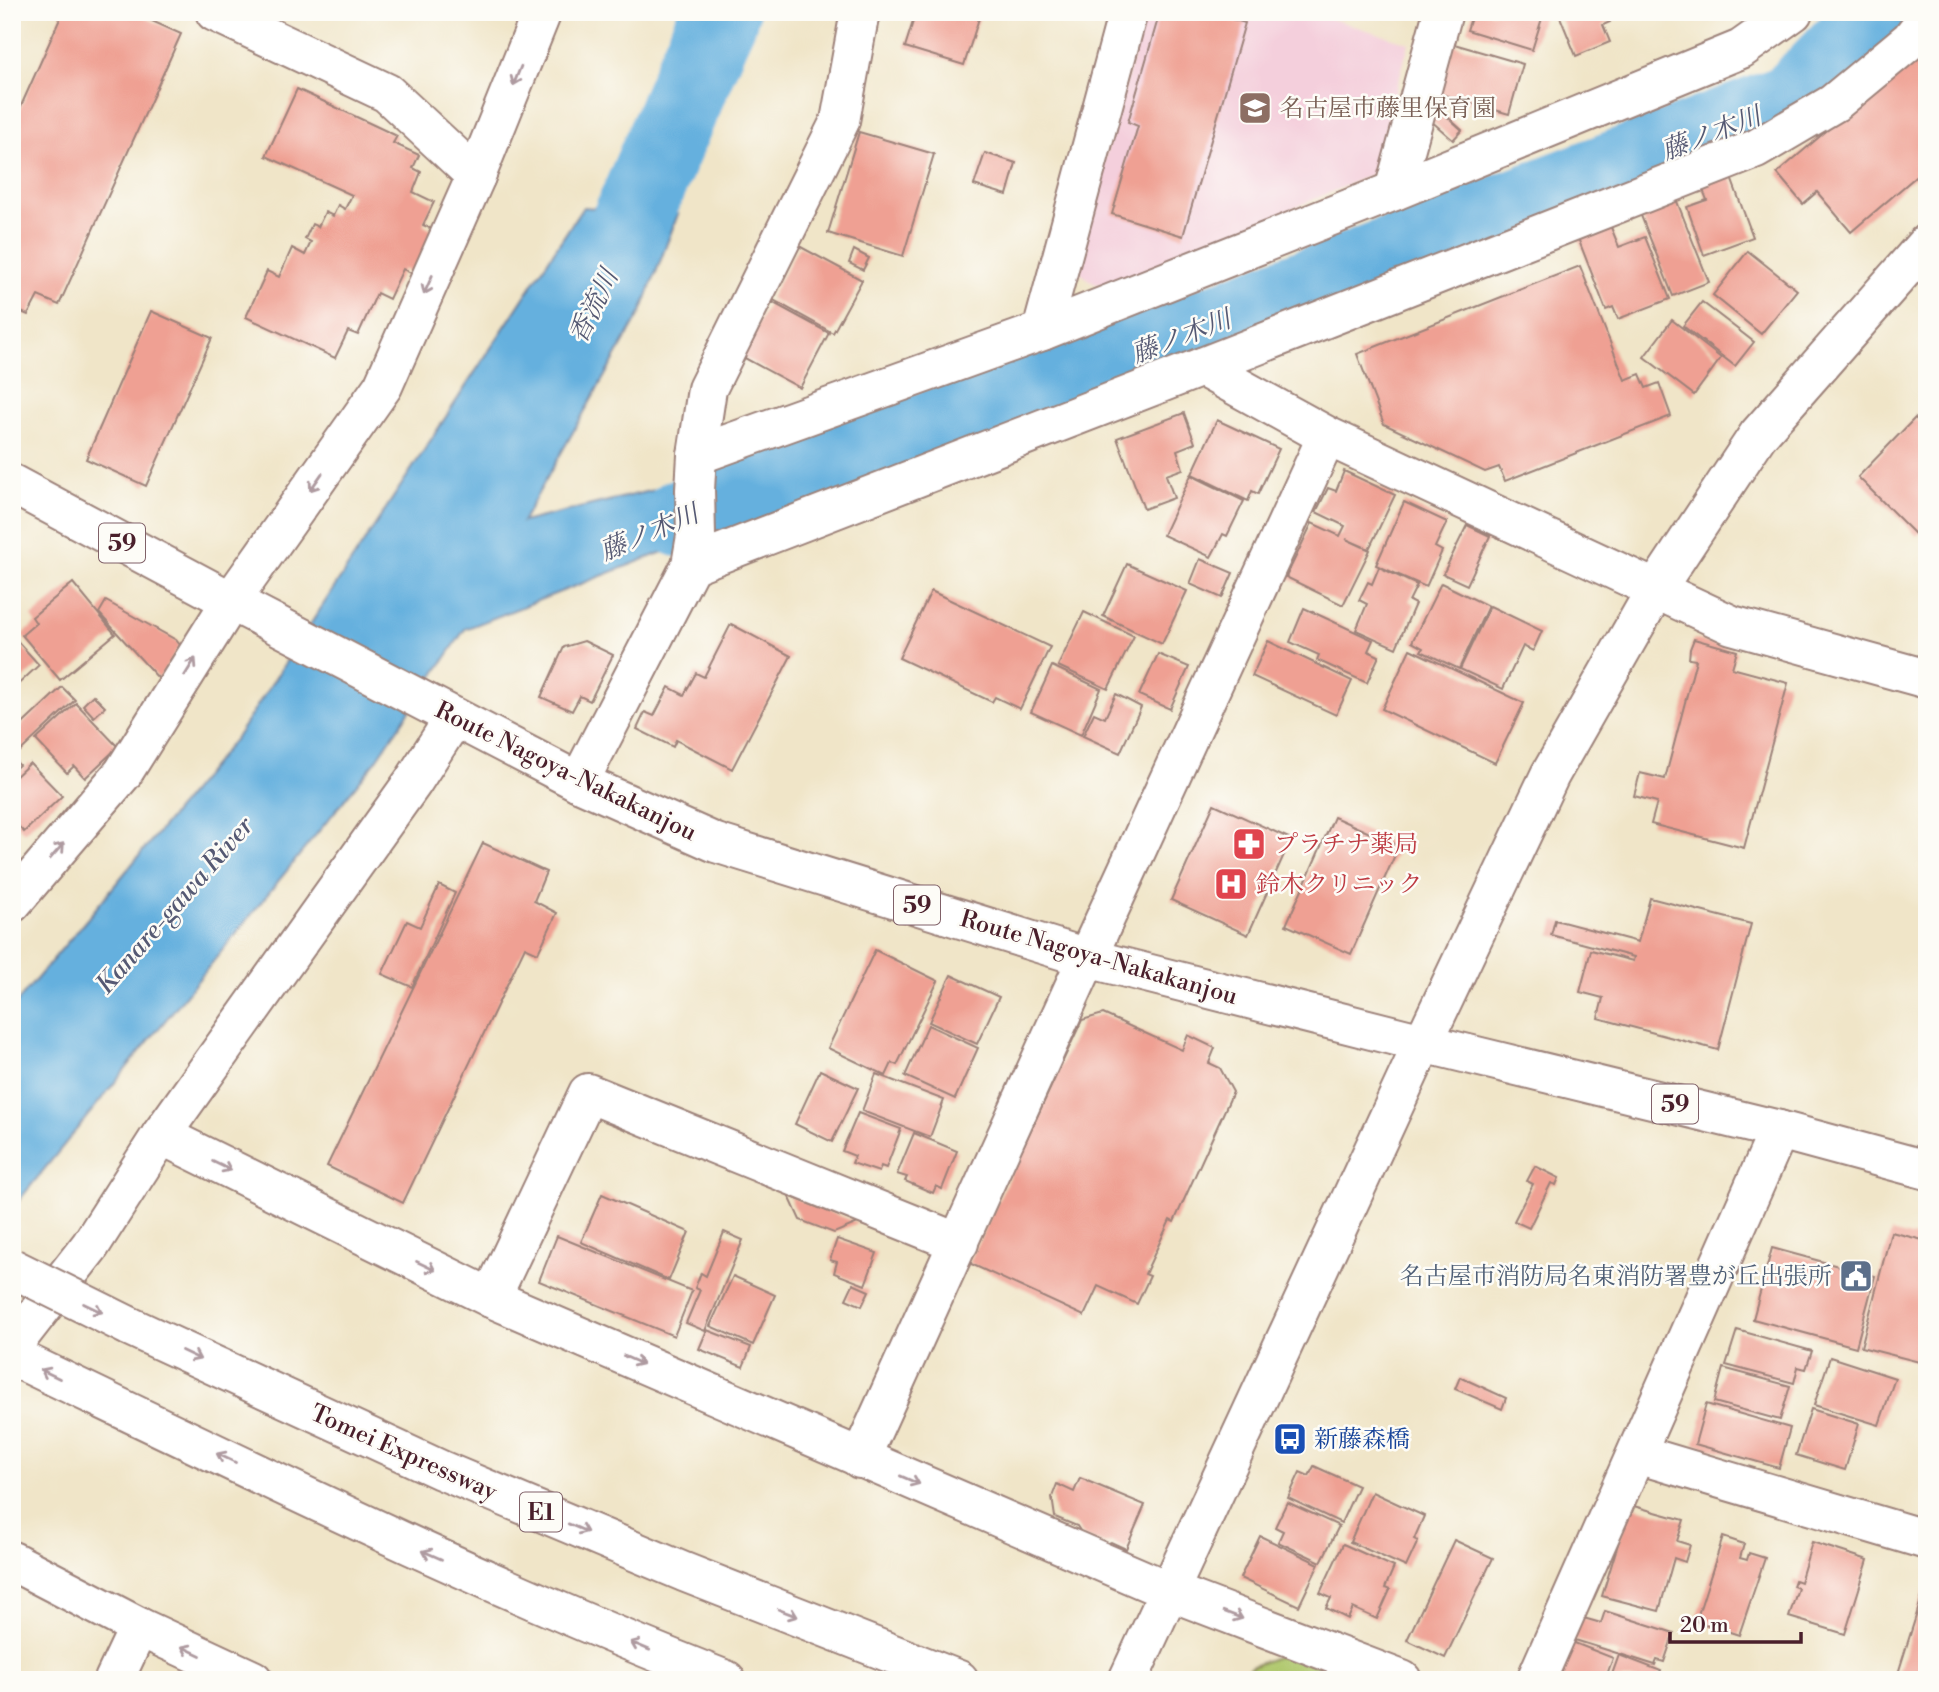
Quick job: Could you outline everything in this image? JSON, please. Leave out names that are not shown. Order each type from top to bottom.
[{"type":"main road","points":[[215,12],[387,93],[476,176]]},
{"type":"main road","points":[[18,882],[123,773],[242,606],[383,386],[476,176],[542,12]]},
{"type":"main road","points":[[579,782],[694,551],[696,472],[707,389],[840,121],[860,12]]},
{"type":"main road","points":[[1042,331],[1128,12]]},
{"type":"main road","points":[[1394,191],[1443,12]]},
{"type":"main road","points":[[696,472],[1741,49],[1793,12]]},
{"type":"main road","points":[[694,551],[1202,367],[1756,149],[1834,103],[1910,40],[1927,18]]},
{"type":"main road","points":[[1128,1680],[1550,775],[1656,589],[1758,435],[1927,243]]},
{"type":"main road","points":[[1202,367],[1327,436],[1732,625],[1927,680]]},
{"type":"main road","points":[[860,1459],[1327,436]]},
{"type":"main road","name":"Route Nagoya-Nakakanjou","points":[[12,484],[579,782],[716,843],[1087,958],[1779,1130],[1927,1170]]},
{"type":"main road","points":[[12,1346],[90,1246],[161,1135],[413,782],[444,712]]},
{"type":"main road","points":[[491,1298],[588,1093],[959,1242]]},
{"type":"main road","points":[[1536,1680],[1779,1130]]},
{"type":"main road","points":[[161,1135],[491,1298],[1169,1591],[1402,1680]]},
{"type":"main road","name":"Tomei Expressway","points":[[12,1268],[129,1326],[441,1470],[684,1572],[960,1680]]},
{"type":"main road","points":[[12,1356],[417,1548],[650,1650],[726,1680]]},
{"type":"main road","points":[[1637,1454],[1927,1540]]},
{"type":"main road","points":[[12,1561],[139,1627],[253,1680]]},
{"type":"main road","points":[[114,1680],[139,1627]]},
{"type":"shaded area","name":"名古屋市藤里保育園","points":[[1146,12],[1309,12],[1409,43],[1373,174],[1112,286],[1095,284],[1079,272],[1078,252]]},
{"type":"green space","points":[[1278,1656],[1309,1663],[1353,1680],[1233,1680],[1251,1667]]},
{"type":"water","name":"Kanare-gawa River","points":[[583,207],[678,214],[641,312],[522,522],[773,461],[789,503],[465,629],[376,761],[12,1209],[12,1008],[238,735]]},
{"type":"building","points":[[63,12],[132,12],[181,34],[59,305],[38,296],[28,315],[12,308],[12,126]]},
{"type":"building","points":[[916,12],[981,12],[964,65],[905,47]]},
{"type":"building","points":[[1160,12],[1209,12],[1245,23],[1183,236],[1112,214],[1138,126],[1128,122]]},
{"type":"building","points":[[1473,12],[1544,12],[1532,50],[1467,30]]},
{"type":"building","points":[[1558,12],[1606,12],[1610,22],[1603,25],[1610,42],[1576,56]]},
{"type":"building","points":[[1454,44],[1523,64],[1509,114],[1440,94]]},
{"type":"building","points":[[1927,45],[1927,167],[1851,232],[1817,192],[1803,204],[1777,173]]},
{"type":"building","points":[[297,89],[397,136],[393,143],[419,155],[413,168],[421,172],[413,192],[434,202],[423,225],[436,231],[415,275],[403,269],[389,299],[377,293],[358,335],[348,331],[335,358],[246,317],[267,271],[279,277],[292,248],[305,255],[311,242],[305,239],[312,224],[318,227],[325,212],[333,216],[338,205],[345,209],[352,195],[266,156]]},
{"type":"building","points":[[1439,109],[1462,130],[1453,140],[1430,120]]},
{"type":"building","points":[[859,132],[934,154],[903,256],[828,233]]},
{"type":"building","points":[[985,153],[1016,163],[1007,195],[974,185]]},
{"type":"building","points":[[1730,175],[1753,237],[1704,255],[1687,207],[1707,200],[1701,185]]},
{"type":"building","points":[[1674,194],[1709,282],[1673,296],[1638,208]]},
{"type":"building","points":[[1608,220],[1619,247],[1645,237],[1670,299],[1618,319],[1613,307],[1606,310],[1576,233]]},
{"type":"building","points":[[799,246],[862,280],[833,333],[770,298]]},
{"type":"building","points":[[854,250],[869,258],[863,270],[849,263]]},
{"type":"building","points":[[1748,251],[1797,290],[1761,334],[1713,295]]},
{"type":"building","points":[[1580,266],[1625,380],[1640,374],[1646,388],[1659,383],[1671,416],[1505,481],[1499,467],[1485,472],[1384,424],[1357,354]]},
{"type":"building","points":[[770,301],[829,333],[800,388],[741,356]]},
{"type":"building","points":[[1702,302],[1754,342],[1735,366],[1683,326]]},
{"type":"building","points":[[151,311],[212,338],[146,486],[86,459]]},
{"type":"building","points":[[1672,320],[1721,358],[1694,395],[1644,357]]},
{"type":"building","points":[[1184,413],[1195,443],[1177,450],[1183,469],[1166,475],[1174,498],[1144,509],[1117,438]]},
{"type":"building","points":[[1915,418],[1927,429],[1927,526],[1917,536],[1858,477]]},
{"type":"building","points":[[1217,420],[1279,449],[1258,494],[1252,491],[1248,501],[1192,474]]},
{"type":"building","points":[[1344,471],[1395,495],[1369,549],[1346,539],[1370,550],[1343,605],[1286,577],[1312,523],[1340,536],[1345,526],[1316,512],[1328,488],[1336,491]]},
{"type":"building","points":[[1191,475],[1244,501],[1227,536],[1223,534],[1211,557],[1163,535]]},
{"type":"building","points":[[1404,502],[1447,522],[1435,547],[1442,551],[1426,587],[1376,565]]},
{"type":"building","points":[[1467,525],[1490,536],[1467,585],[1443,574]]},
{"type":"building","points":[[1200,559],[1233,573],[1222,598],[1190,584]]},
{"type":"building","points":[[1127,564],[1187,591],[1162,644],[1103,616]]},
{"type":"building","points":[[1379,567],[1417,585],[1409,601],[1415,604],[1396,648],[1356,630],[1367,604],[1359,600],[1368,582],[1372,584]]},
{"type":"building","points":[[73,583],[115,634],[60,680],[22,635],[36,623],[32,617]]},
{"type":"building","points":[[1441,583],[1488,606],[1459,669],[1421,651],[1423,648],[1412,642]]},
{"type":"building","points":[[931,591],[1050,647],[1020,709],[995,697],[992,702],[899,658]]},
{"type":"building","points":[[106,601],[176,640],[180,645],[159,679],[99,613]]},
{"type":"building","points":[[1490,606],[1542,631],[1533,651],[1523,646],[1503,689],[1460,669]]},
{"type":"building","points":[[1304,608],[1373,640],[1368,651],[1379,656],[1367,683],[1317,660],[1319,655],[1290,642]]},
{"type":"building","points":[[1084,612],[1134,636],[1108,689],[1058,666]]},
{"type":"building","points":[[731,624],[791,656],[732,769],[676,740],[673,747],[637,729],[645,712],[654,716],[669,687],[684,695],[696,673],[704,677]]},
{"type":"building","points":[[12,635],[39,665],[12,690]]},
{"type":"building","points":[[1694,639],[1737,651],[1732,668],[1788,683],[1744,848],[1651,824],[1657,802],[1634,796],[1640,773],[1665,779],[1696,660],[1689,659]]},
{"type":"building","points":[[584,641],[613,655],[590,701],[580,696],[572,711],[541,697],[564,647]]},
{"type":"building","points":[[1268,641],[1352,681],[1336,715],[1252,676]]},
{"type":"building","points":[[1410,649],[1524,703],[1495,763],[1382,709]]},
{"type":"building","points":[[1158,654],[1189,667],[1170,709],[1139,695]]},
{"type":"building","points":[[1052,666],[1101,689],[1081,735],[1031,712]]},
{"type":"building","points":[[62,687],[75,700],[13,758],[19,765],[12,771],[12,734]]},
{"type":"building","points":[[1116,694],[1141,707],[1120,753],[1083,736],[1094,713],[1105,718]]},
{"type":"building","points":[[93,695],[105,707],[94,717],[83,705]]},
{"type":"building","points":[[76,703],[118,747],[85,778],[74,766],[67,773],[36,740]]},
{"type":"building","points":[[30,763],[62,796],[24,832],[12,820],[12,780]]},
{"type":"building","points":[[1214,804],[1291,839],[1248,935],[1171,900]]},
{"type":"building","points":[[1334,817],[1399,846],[1351,954],[1286,925]]},
{"type":"building","points":[[483,843],[546,872],[534,901],[557,913],[538,953],[525,947],[403,1203],[327,1166]]},
{"type":"building","points":[[439,885],[455,893],[412,987],[382,974],[407,921],[420,927]]},
{"type":"building","points":[[1650,898],[1751,924],[1718,1050],[1598,1018],[1603,998],[1580,992],[1591,950],[1633,961],[1634,957],[1551,935],[1555,920],[1638,942]]},
{"type":"building","points":[[875,950],[938,981],[897,1065],[892,1063],[886,1076],[828,1048]]},
{"type":"building","points":[[951,975],[999,997],[977,1044],[929,1022]]},
{"type":"building","points":[[1103,1014],[1182,1050],[1188,1035],[1215,1048],[1209,1063],[1220,1068],[1233,1092],[1174,1222],[1170,1220],[1145,1274],[1150,1276],[1137,1304],[1098,1286],[1084,1316],[969,1263],[1082,1020]]},
{"type":"building","points":[[928,1025],[978,1048],[955,1099],[905,1076]]},
{"type":"building","points":[[820,1070],[858,1088],[832,1142],[795,1124]]},
{"type":"building","points":[[876,1074],[944,1100],[930,1137],[862,1111]]},
{"type":"building","points":[[858,1113],[901,1129],[886,1168],[881,1166],[879,1172],[852,1163],[855,1156],[842,1151]]},
{"type":"building","points":[[914,1133],[957,1151],[942,1189],[936,1186],[933,1193],[905,1181],[907,1177],[897,1174]]},
{"type":"building","points":[[1535,1166],[1559,1178],[1556,1185],[1551,1183],[1529,1228],[1514,1221],[1533,1184],[1527,1181]]},
{"type":"building","points":[[602,1194],[689,1232],[669,1280],[581,1242]]},
{"type":"building","points":[[789,1196],[858,1223],[834,1233],[800,1220]]},
{"type":"building","points":[[724,1232],[743,1240],[705,1331],[686,1323],[700,1290],[695,1288],[701,1273],[706,1276]]},
{"type":"building","points":[[1891,1232],[1927,1241],[1927,1364],[1861,1347]]},
{"type":"building","points":[[557,1236],[692,1291],[674,1336],[539,1281]]},
{"type":"building","points":[[837,1239],[877,1253],[865,1285],[834,1273],[837,1262],[830,1260]]},
{"type":"building","points":[[1772,1248],[1875,1276],[1856,1347],[1753,1319]]},
{"type":"building","points":[[733,1276],[775,1295],[753,1345],[710,1326]]},
{"type":"building","points":[[853,1284],[869,1291],[862,1306],[846,1299]]},
{"type":"building","points":[[707,1330],[751,1347],[743,1367],[699,1349]]},
{"type":"building","points":[[1737,1330],[1812,1351],[1806,1369],[1798,1367],[1794,1383],[1726,1365]]},
{"type":"building","points":[[1830,1357],[1895,1378],[1879,1425],[1814,1405]]},
{"type":"building","points":[[1723,1368],[1790,1386],[1780,1420],[1714,1402]]},
{"type":"building","points":[[1460,1377],[1506,1398],[1502,1409],[1455,1389]]},
{"type":"building","points":[[1706,1404],[1790,1428],[1779,1468],[1695,1444]]},
{"type":"building","points":[[1811,1409],[1859,1424],[1845,1470],[1796,1455]]},
{"type":"building","points":[[1314,1466],[1358,1486],[1341,1523],[1288,1498],[1300,1472],[1309,1476]]},
{"type":"building","points":[[1080,1478],[1145,1505],[1126,1549],[1111,1542],[1106,1544],[1084,1537],[1077,1526],[1055,1517],[1052,1497],[1057,1484],[1074,1492]]},
{"type":"building","points":[[1372,1492],[1424,1516],[1414,1539],[1418,1541],[1406,1567],[1350,1542]]},
{"type":"building","points":[[1287,1502],[1339,1526],[1321,1562],[1278,1542],[1283,1531],[1275,1527]]},
{"type":"building","points":[[1630,1505],[1684,1520],[1677,1541],[1690,1545],[1685,1562],[1674,1558],[1659,1611],[1602,1596]]},
{"type":"building","points":[[1260,1536],[1319,1564],[1299,1606],[1240,1578]]},
{"type":"building","points":[[1723,1537],[1744,1544],[1740,1558],[1747,1560],[1749,1553],[1765,1558],[1739,1635],[1696,1621]]},
{"type":"building","points":[[1454,1540],[1493,1558],[1445,1658],[1407,1640]]},
{"type":"building","points":[[1812,1542],[1868,1560],[1845,1634],[1789,1617],[1798,1588],[1793,1586],[1795,1580],[1800,1582]]},
{"type":"building","points":[[1343,1544],[1394,1567],[1385,1588],[1390,1590],[1377,1619],[1353,1608],[1348,1619],[1326,1608],[1331,1598],[1320,1593]]},
{"type":"building","points":[[1926,1584],[1927,1680],[1896,1680]]},
{"type":"building","points":[[1605,1611],[1674,1633],[1664,1662],[1657,1660],[1655,1665],[1572,1639],[1580,1617],[1601,1623]]},
{"type":"building","points":[[1567,1640],[1613,1658],[1605,1680],[1552,1680]]},
{"type":"building","points":[[1619,1655],[1661,1671],[1658,1678],[1663,1680],[1610,1680]]},
{"type":"waterway","name":"香流川","points":[[593,310],[720,12]]},
{"type":"waterway","name":"藤ノ木川","points":[[681,518],[1031,394],[1793,102],[1877,12]]},
{"type":"place","name":"名古屋市藤里保育園","points":[[1255,108]]},
{"type":"place","name":"プラチナ薬局","points":[[1249,844]]},
{"type":"place","name":"鈴木クリニック","points":[[1231,884]]},
{"type":"place","name":"名古屋市消防局名東消防署豊が丘出張所","points":[[1856,1276]]},
{"type":"place","name":"新藤森橋","points":[[1290,1439]]}]
